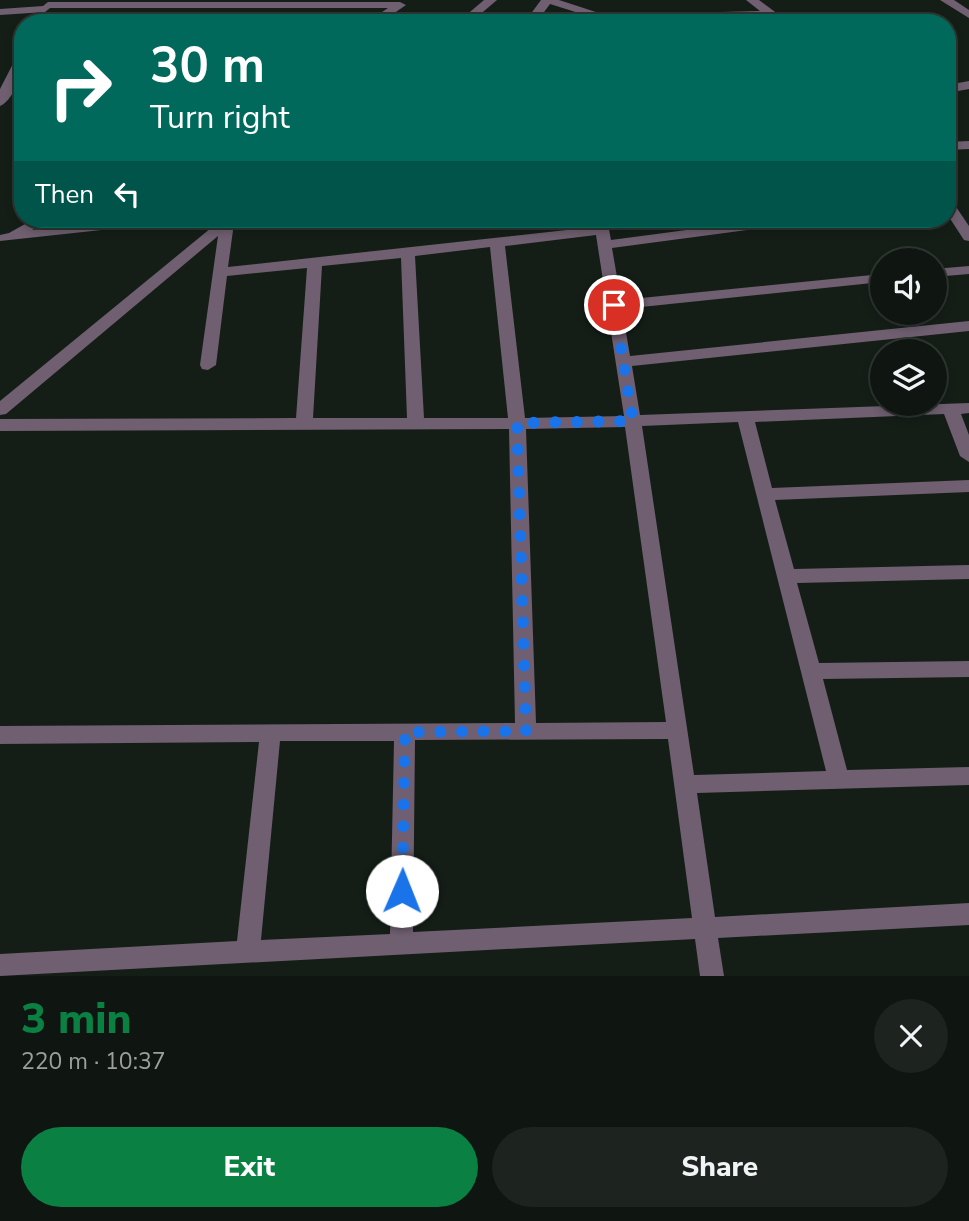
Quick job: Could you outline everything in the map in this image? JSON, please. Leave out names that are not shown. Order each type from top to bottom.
[{"type":"street","points":[[474,14],[491,0]]},
{"type":"street","points":[[547,0],[591,14]]},
{"type":"street","points":[[752,0],[773,14]]},
{"type":"street","points":[[946,0],[969,15]]},
{"type":"street","points":[[0,12],[48,5],[404,3]]},
{"type":"street","points":[[386,14],[404,3]]},
{"type":"street","points":[[0,102],[12,74]]},
{"type":"street","points":[[956,218],[969,237]]},
{"type":"street","points":[[2,239],[25,228]]},
{"type":"street","points":[[2,239],[92,228]]},
{"type":"street","points":[[0,410],[218,228]]},
{"type":"street","points":[[208,365],[227,228]]},
{"type":"street","points":[[220,272],[652,228]]},
{"type":"street","points":[[602,231],[633,421],[712,976]]},
{"type":"street","points":[[497,242],[517,423],[526,731]]},
{"type":"street","points":[[408,253],[416,424]]},
{"type":"street","points":[[304,424],[315,263]]},
{"type":"street","points":[[947,272],[969,270]]},
{"type":"street","points":[[614,305],[870,279]]},
{"type":"street","points":[[623,362],[969,326]]},
{"type":"street","points":[[950,408],[969,456]]},
{"type":"street","points":[[0,425],[633,421],[969,408]]},
{"type":"street","points":[[745,417],[839,780]]},
{"type":"street","points":[[765,494],[969,486]]},
{"type":"street","points":[[786,576],[969,572]]},
{"type":"street","points":[[810,671],[969,669]]},
{"type":"street","points":[[0,736],[677,730]]},
{"type":"street","points":[[401,945],[405,732]]},
{"type":"street","points":[[248,952],[270,733]]},
{"type":"street","points":[[685,784],[969,776]]},
{"type":"street","points":[[0,965],[969,914]]},
{"type":"route","points":[[402,891],[405,732],[526,731],[517,423],[633,421],[614,305]]}]
